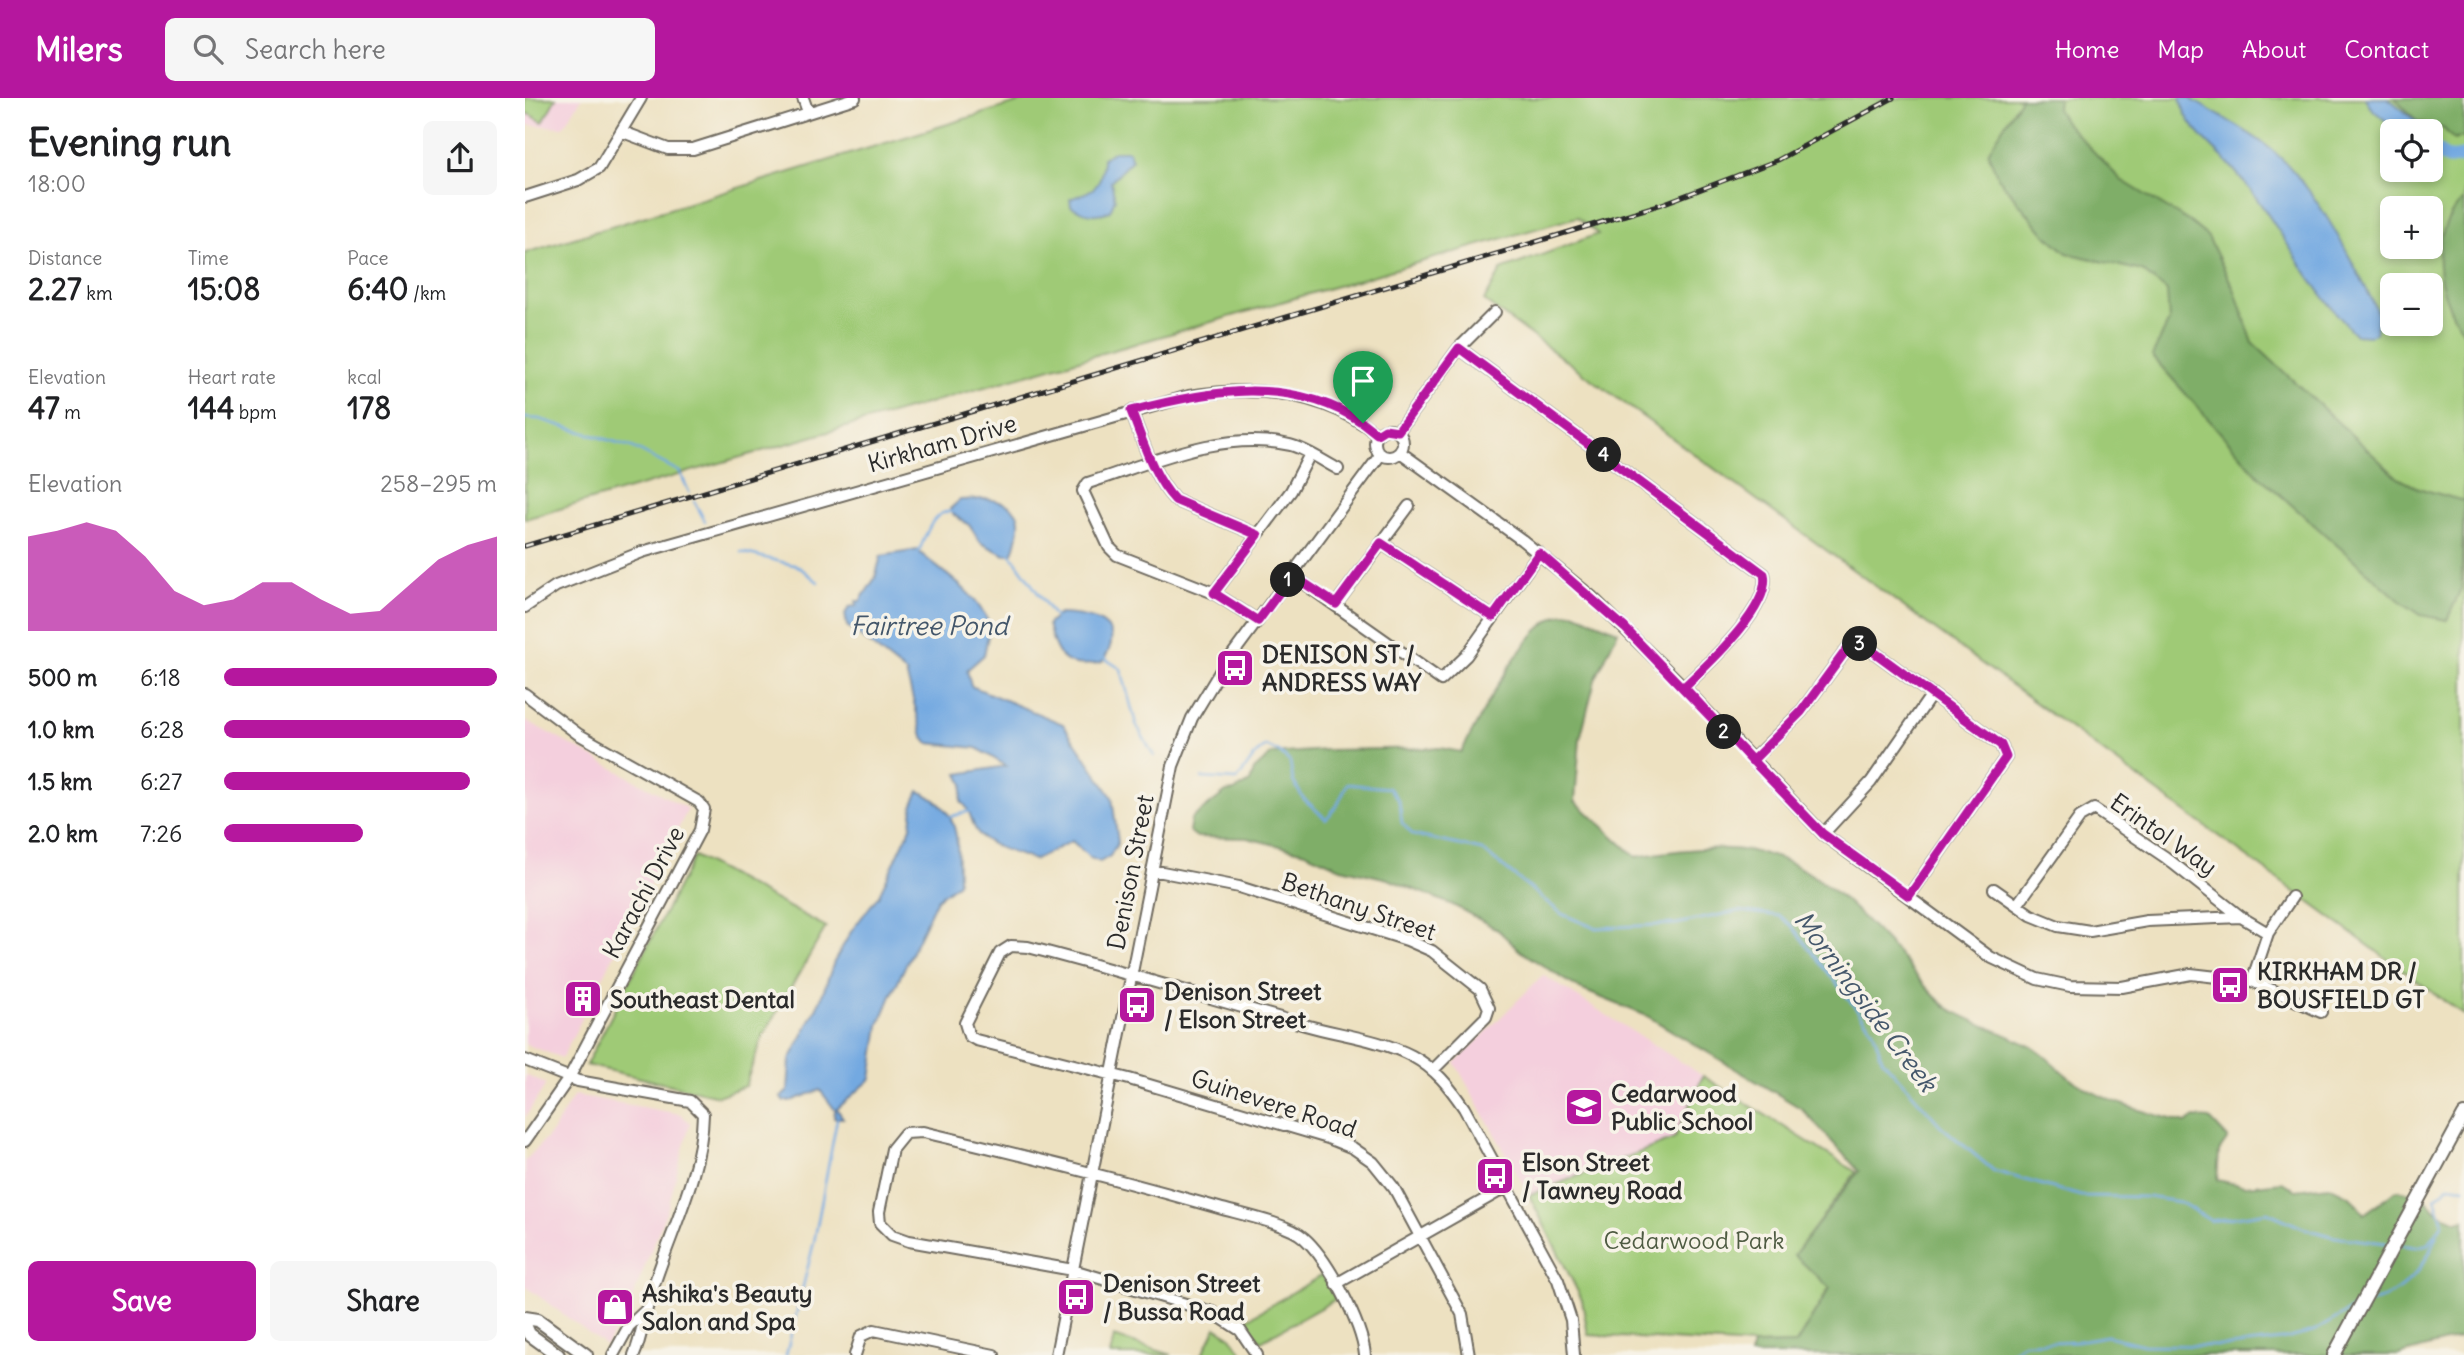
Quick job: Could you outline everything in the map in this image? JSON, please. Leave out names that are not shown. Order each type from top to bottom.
[{"type":"main road","points":[[2334,1355],[2464,1115]]},
{"type":"main road","points":[[525,1318],[538,1320],[586,1355]]},
{"type":"main road","points":[[525,1325],[529,1334],[558,1355]]},
{"type":"street","points":[[525,197],[578,180],[599,168],[641,98]]},
{"type":"street","points":[[803,98],[808,112]]},
{"type":"street","points":[[623,131],[668,149],[693,149],[855,98]]},
{"type":"street","points":[[1398,431],[1459,348],[1495,312]]},
{"type":"street","points":[[1459,348],[1764,574],[1764,594],[1728,643],[1684,687]]},
{"type":"street","name":"Kirkham Drive","points":[[525,607],[556,586],[642,552],[1131,411],[1199,394],[1268,391],[1306,398],[1345,412],[1377,434]]},
{"type":"street","points":[[1131,411],[1152,462],[1167,491],[1175,500],[1258,535]]},
{"type":"street","points":[[1385,429],[1398,431],[1403,439],[1400,452],[1392,457],[1381,454],[1375,443],[1377,434],[1385,429]]},
{"type":"street","points":[[1258,621],[1214,593],[1117,555],[1109,547],[1083,491],[1088,483],[1222,442],[1293,445],[1338,469]]},
{"type":"street","points":[[1400,452],[1539,553],[1592,597],[1684,687],[1823,834],[1990,957],[2037,979],[2070,986],[2122,987],[2191,974],[2252,981],[2321,1012]]},
{"type":"street","points":[[1214,593],[1291,491],[1310,454]]},
{"type":"street","name":"Denison Street","points":[[1056,1355],[1173,766],[1205,695],[1381,454]]},
{"type":"street","points":[[1336,604],[1409,506]]},
{"type":"street","points":[[1381,543],[1493,617]]},
{"type":"street","points":[[1292,575],[1441,680],[1466,656],[1539,553]]},
{"type":"street","points":[[1752,761],[1801,712],[1850,645],[1863,644],[2001,745],[2006,757],[1909,896]]},
{"type":"street","name":"Karachi Drive","points":[[525,694],[577,734],[699,802],[704,809],[700,830],[569,1078],[525,1141]]},
{"type":"street","points":[[1823,834],[1871,782],[1932,694]]},
{"type":"street","name":"Erintol Way","points":[[2017,905],[2080,817],[2095,808],[2165,857],[2241,917]]},
{"type":"street","name":"Bethany Street","points":[[1152,870],[1239,887],[1433,951],[1480,989],[1489,1008],[1486,1017],[1433,1070]]},
{"type":"street","points":[[1994,889],[2017,905],[2058,926],[2090,931],[2147,921],[2241,917],[2268,933]]},
{"type":"street","points":[[2252,981],[2268,933],[2292,897]]},
{"type":"street","name":"Guinevere Road","points":[[1132,974],[1028,947],[1011,946],[1000,953],[965,1023],[969,1036],[1112,1074],[1353,1147],[1373,1162],[1395,1188],[1462,1314],[1469,1355]]},
{"type":"street","points":[[1132,974],[1397,1049],[1433,1070],[1447,1083],[1464,1108],[1566,1299],[1574,1355]]},
{"type":"street","points":[[525,1060],[569,1078],[691,1101],[703,1114],[698,1149],[675,1230],[646,1310],[644,1332],[634,1355]]},
{"type":"street","points":[[1257,1355],[1240,1330],[1219,1315],[1073,1270],[909,1241],[892,1235],[884,1228],[879,1212],[892,1149],[905,1133],[923,1132],[1092,1172],[1247,1216],[1303,1236],[1336,1284],[1363,1339],[1365,1355]]},
{"type":"street","points":[[1336,1284],[1507,1187]]},
{"type":"street","points":[[613,1355],[629,1326],[646,1310]]},
{"type":"street","points":[[855,1355],[861,1336],[874,1330],[994,1355]]},
{"type":"shaded area","points":[[525,98],[582,98],[563,127],[525,125]]},
{"type":"shaded area","points":[[525,720],[688,809],[562,1058],[525,1044]]},
{"type":"shaded area","name":"Cedarwood Public School","points":[[1543,975],[1703,1076],[1674,1139],[1529,1195],[1455,1063]]},
{"type":"shaded area","points":[[525,1075],[546,1084],[525,1118]]},
{"type":"shaded area","points":[[574,1095],[681,1114],[690,1123],[668,1207],[634,1294],[606,1346],[525,1286],[525,1161],[552,1132]]},
{"type":"green space","points":[[525,98],[556,98],[543,122],[525,112]]},
{"type":"green space","points":[[1033,98],[2464,98],[2464,1015],[1484,301],[1501,270],[1598,234],[1577,217],[525,519],[525,253]]},
{"type":"green space","points":[[2021,98],[2058,98],[2057,109],[2065,122],[2121,180],[2190,222],[2208,237],[2235,291],[2253,343],[2398,478],[2418,488],[2464,501],[2461,589],[2447,620],[2421,615],[2399,600],[2259,476],[2152,356],[2169,321],[2167,291],[2142,271],[2067,253],[2043,232],[1998,178],[1988,152]]},
{"type":"green space","points":[[2395,98],[2464,98],[2464,136],[2454,140],[2443,129],[2443,119],[2415,119]]},
{"type":"green space","points":[[2464,199],[2464,332],[2446,300],[2443,273],[2440,273],[2439,264],[2439,259],[2443,259],[2444,229],[2452,213]]},
{"type":"green space","points":[[1574,613],[1618,631],[1595,680],[1580,739],[1575,801],[1636,857],[1718,849],[1750,851],[1779,859],[1806,871],[1861,915],[1928,989],[1950,1009],[2032,1047],[2071,1079],[2103,1097],[2186,1123],[2195,1117],[2210,1119],[2228,1138],[2219,1151],[2217,1180],[2245,1186],[2282,1182],[2296,1190],[2329,1186],[2350,1196],[2364,1214],[2397,1190],[2420,1195],[2440,1214],[2458,1221],[2464,1219],[2464,1337],[2398,1355],[1750,1355],[1753,1345],[1796,1344],[1830,1288],[1794,1255],[1859,1171],[1802,1109],[1647,1016],[1580,989],[1520,951],[1497,929],[1453,905],[1388,879],[1341,868],[1305,852],[1247,838],[1197,837],[1189,831],[1191,819],[1226,792],[1234,791],[1250,782],[1254,770],[1272,754],[1440,748],[1461,752],[1503,676],[1530,638],[1544,624],[1558,616]]},
{"type":"green space","points":[[694,856],[826,927],[762,1038],[745,1086],[718,1096],[586,1065]]},
{"type":"green space","name":"Cedarwood Park","points":[[1703,1076],[1856,1172],[1794,1255],[1830,1287],[1796,1344],[1753,1345],[1588,1335],[1582,1300],[1529,1195],[1674,1139]]},
{"type":"green space","points":[[1322,1275],[1336,1299],[1261,1341],[1244,1321]]},
{"type":"green space","points":[[1216,1327],[1230,1336],[1244,1355],[1202,1355]]},
{"type":"green space","points":[[1114,1337],[1172,1355],[1110,1355]]},
{"type":"water","points":[[2180,98],[2189,98],[2263,143],[2280,157],[2312,194],[2373,302],[2378,315],[2376,332],[2369,336],[2356,335],[2338,315],[2245,183],[2192,125]]},
{"type":"water","points":[[2365,98],[2388,98],[2414,119],[2384,119],[2370,107]]},
{"type":"water","points":[[1115,151],[1128,151],[1132,160],[1111,181],[1115,199],[1110,211],[1090,214],[1071,206],[1070,199],[1096,186],[1101,176],[1103,158]]},
{"type":"water","points":[[986,499],[1008,505],[1018,516],[1019,531],[1013,553],[1005,555],[981,543],[969,525],[950,509],[960,500]]},
{"type":"water","name":"Fairtree Pond","points":[[917,550],[967,592],[990,626],[984,655],[967,670],[971,686],[1063,724],[1112,797],[1118,842],[1110,856],[1100,862],[1090,858],[1072,841],[1034,860],[1002,849],[981,836],[961,801],[963,784],[958,774],[1006,766],[977,748],[928,743],[923,736],[906,673],[847,626],[845,614],[849,607],[857,606],[856,601],[860,601],[875,578],[881,556]]},
{"type":"water","points":[[1059,614],[1094,619],[1109,629],[1109,648],[1102,662],[1079,665],[1064,659],[1055,646],[1048,624]]},
{"type":"water","points":[[919,791],[944,808],[955,829],[958,883],[937,899],[879,1025],[871,1079],[837,1109],[843,1118],[834,1118],[835,1110],[820,1090],[791,1101],[783,1101],[781,1097],[788,1091],[790,1060],[820,1001],[834,962],[852,930],[879,895],[911,827],[913,804]]},
{"type":"waterway","points":[[2443,155],[2449,159],[2464,156]]},
{"type":"waterway","name":"Morningside Creek","points":[[525,418],[539,419],[632,447],[680,472],[689,492]]},
{"type":"waterway","name":"Morningside Creek","points":[[694,501],[705,521]]},
{"type":"waterway","name":"Morningside Creek","points":[[918,553],[935,519],[940,514],[953,512]]},
{"type":"waterway","name":"Morningside Creek","points":[[1008,550],[1056,619]]},
{"type":"waterway","name":"Morningside Creek","points":[[741,552],[798,566],[818,582]]},
{"type":"waterway","name":"Morningside Creek","points":[[1104,658],[1121,669],[1136,724],[1154,756]]},
{"type":"waterway","name":"Morningside Creek","points":[[1202,778],[1237,780],[1255,755],[1266,746],[1279,752],[1290,762],[1293,781],[1303,798],[1326,819],[1337,806],[1347,784],[1389,788],[1399,801],[1402,823],[1413,835],[1482,850],[1562,914],[1595,928],[1676,924],[1739,911],[1780,916],[1791,925],[1873,1030],[1882,1059],[1941,1126],[1994,1171],[2081,1196],[2148,1197],[2180,1202],[2211,1221],[2267,1212],[2303,1228],[2335,1237],[2386,1243]]},
{"type":"waterway","points":[[946,818],[973,810]]},
{"type":"waterway","name":"Morningside Creek","points":[[786,1355],[814,1242],[837,1119]]},
{"type":"waterway","name":"Morningside Creek","points":[[2401,1245],[2416,1247],[2429,1244],[2443,1223],[2435,1198],[2449,1186],[2464,1188]]},
{"type":"waterway","points":[[2369,1303],[2392,1294],[2411,1278],[2426,1258],[2437,1236]]},
{"type":"waterway","points":[[2006,1355],[2024,1343],[2077,1341],[2107,1336],[2144,1345],[2230,1346],[2281,1340],[2313,1332],[2354,1308]]},
{"type":"railway","points":[[525,546],[1662,204],[1778,160],[1893,98]]},
{"type":"place","name":"DENISON ST / ANDRESS WAY","points":[[1235,668]]},
{"type":"place","name":"KIRKHAM DR / BOUSFIELD GT","points":[[2230,985]]},
{"type":"place","name":"Southeast Dental","points":[[583,999]]},
{"type":"place","name":"Denison Street / Elson Street","points":[[1137,1005]]},
{"type":"place","name":"Cedarwood Public School","points":[[1584,1107]]},
{"type":"place","name":"Elson Street / Tawney Road","points":[[1495,1176]]},
{"type":"place","name":"Denison Street / Bussa Road","points":[[1076,1297]]},
{"type":"place","name":"Ashika's Beauty Salon and Spa","points":[[615,1307]]},
{"type":"route","points":[[1363,423],[1345,412],[1306,398],[1268,391],[1228,390],[1189,396],[1131,411],[1152,462],[1167,491],[1175,500],[1258,535],[1214,593],[1258,621],[1292,575],[1336,604],[1381,543],[1493,617],[1539,553],[1625,628],[1684,687],[1711,719],[1823,834],[1909,896],[2006,757],[2001,745],[1863,644],[1850,645],[1801,712],[1752,761],[1684,687],[1728,643],[1764,594],[1764,574],[1459,348],[1398,431],[1389,428],[1377,434],[1363,423]]}]
